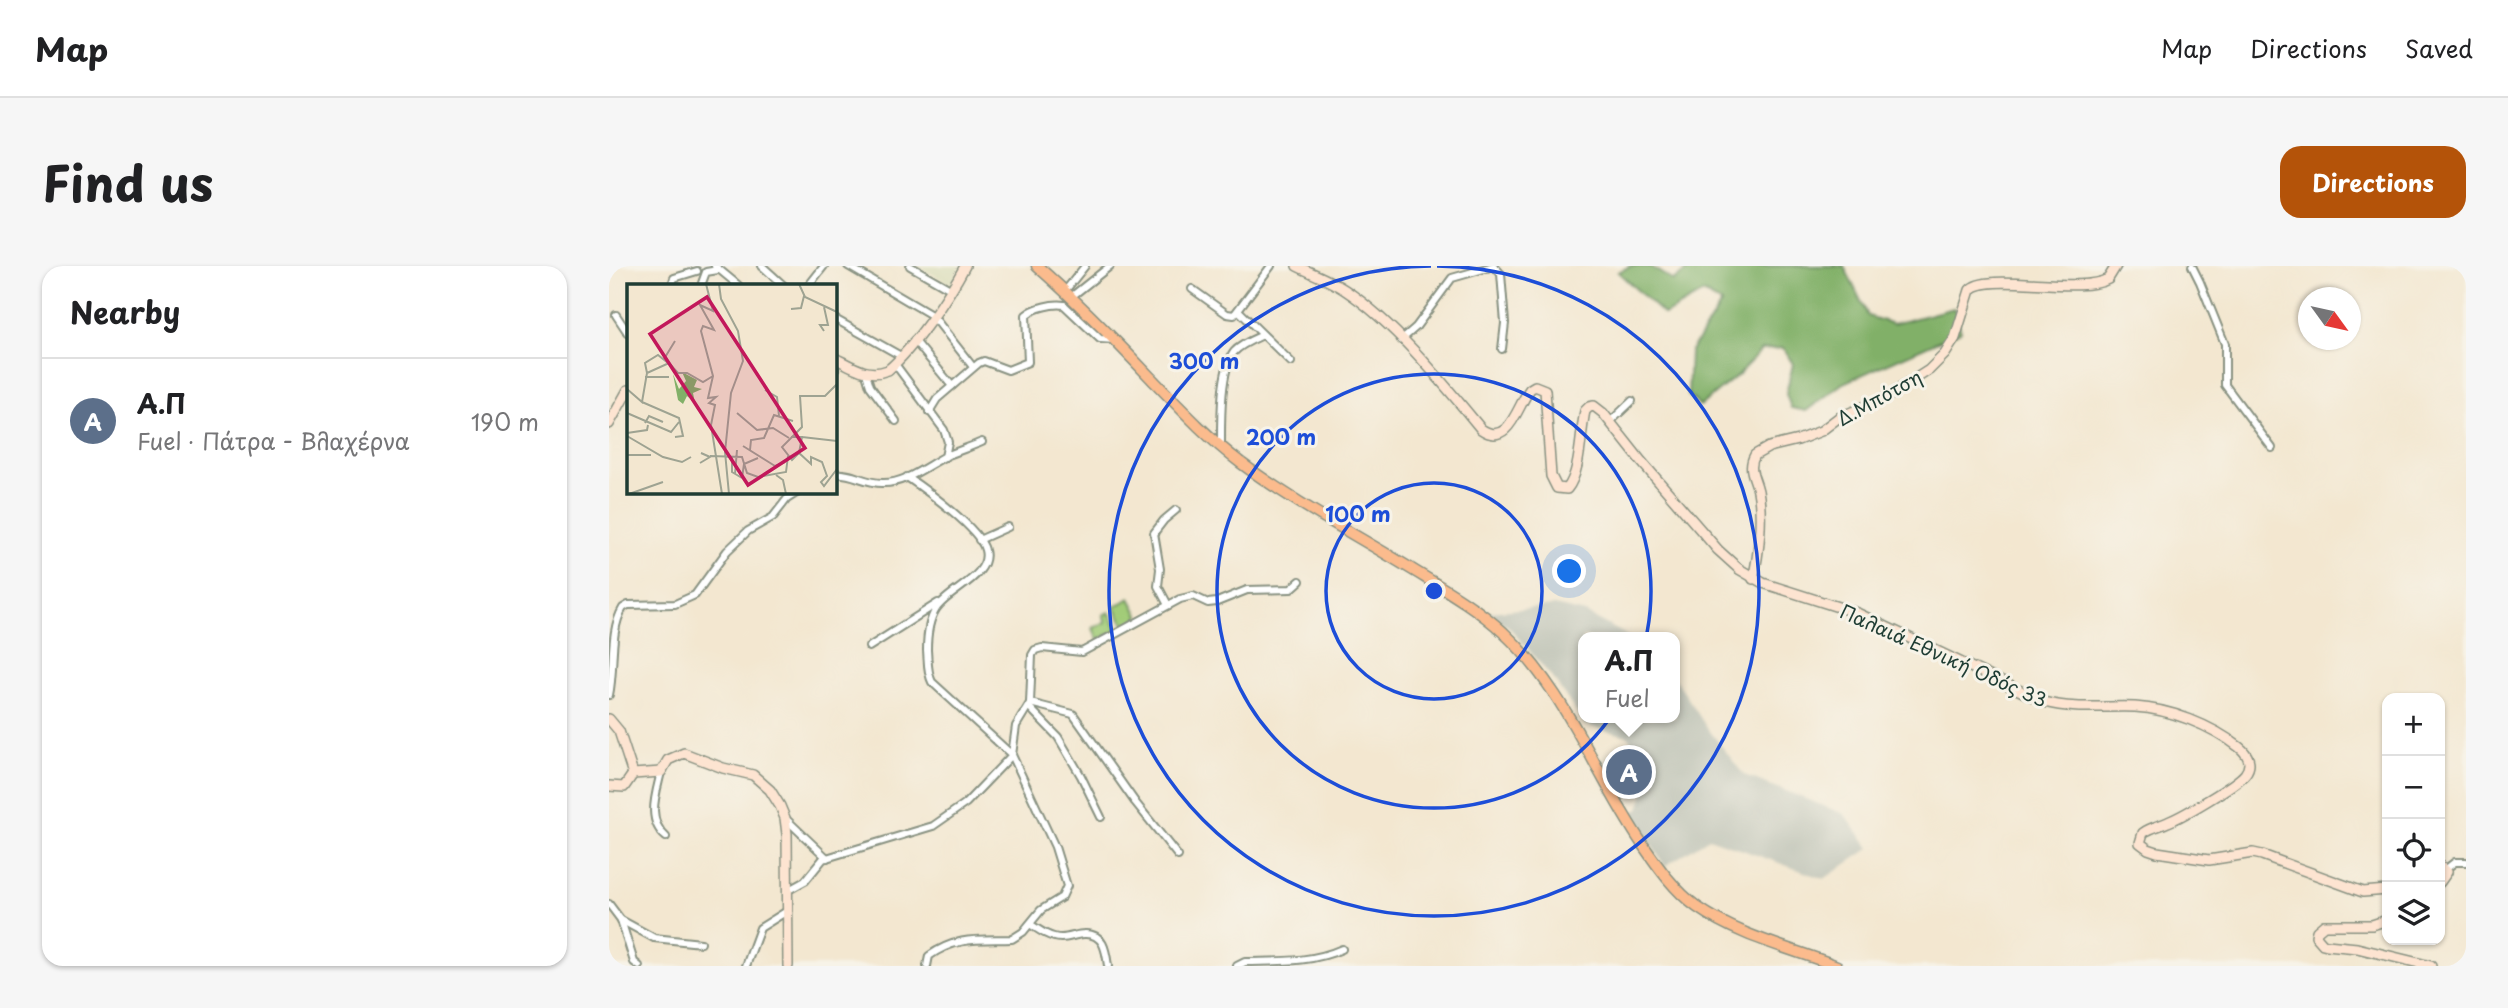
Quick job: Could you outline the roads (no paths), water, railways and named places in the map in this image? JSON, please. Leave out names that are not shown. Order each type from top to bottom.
[{"type":"main road","points":[[837,362],[866,373],[880,373],[898,360],[952,290],[965,266]]},
{"type":"main road","points":[[1037,266],[1068,293],[1195,423],[1241,463],[1448,591],[1519,648],[1572,720],[1622,813],[1653,859],[1695,906],[1737,930],[1837,966]]},
{"type":"main road","name":"Παλαιά Εθνική Οδός 33","points":[[1297,266],[1345,290],[1374,313],[1446,387],[1481,429],[1489,434],[1498,435],[1506,430],[1529,389],[1535,386],[1545,390],[1551,481],[1557,488],[1567,489],[1575,475],[1585,411],[1594,406],[1599,408],[1718,550],[1753,579],[1857,612],[2044,702],[2061,706],[2138,707],[2174,714],[2206,727],[2243,750],[2249,763],[2243,776],[2175,819],[2143,832],[2140,843],[2148,849],[2209,860],[2253,853],[2363,892],[2382,890]]},
{"type":"main road","name":"Δ.Μπότση","points":[[1753,579],[1760,541],[1758,490],[1751,471],[1755,455],[1769,447],[1811,435],[1838,418],[1887,397],[1929,370],[1945,354],[1955,338],[1973,286],[1987,282],[2095,283],[2108,279],[2116,266]]},
{"type":"main road","points":[[609,424],[627,392]]},
{"type":"main road","points":[[609,719],[619,731],[633,774]]},
{"type":"main road","points":[[633,774],[661,772],[668,760],[684,752],[723,768],[753,775],[769,790],[785,818],[788,966]]},
{"type":"main road","points":[[609,786],[624,787],[633,774]]},
{"type":"main road","points":[[2382,922],[2372,925],[2323,925],[2316,936],[2323,944],[2357,948],[2431,966]]},
{"type":"street","points":[[762,266],[782,284]]},
{"type":"street","points":[[810,284],[824,266]]},
{"type":"street","points":[[848,266],[933,316],[973,367]]},
{"type":"street","points":[[910,266],[952,290]]},
{"type":"street","points":[[1068,293],[1085,266]]},
{"type":"street","points":[[1068,293],[1109,266]]},
{"type":"street","points":[[1192,289],[1227,314],[1234,315],[1271,266]]},
{"type":"street","points":[[1401,340],[1416,327],[1451,278],[1494,266],[1501,274],[1505,323],[1502,349]]},
{"type":"street","points":[[2192,266],[2225,344],[2225,385],[2272,448]]},
{"type":"street","points":[[672,284],[674,278],[698,268],[702,284]]},
{"type":"street","points":[[702,284],[706,272],[717,268],[737,284]]},
{"type":"street","points":[[929,412],[937,398],[984,361],[1008,370],[1028,362],[1026,315],[1033,310],[1059,304],[1067,307],[1100,339],[1115,341]]},
{"type":"street","points":[[1239,311],[1291,362]]},
{"type":"street","points":[[616,315],[627,332]]},
{"type":"street","points":[[837,320],[898,360],[929,412],[944,430],[948,442],[945,457]]},
{"type":"street","points":[[1221,446],[1230,362],[1235,351],[1263,335]]},
{"type":"street","points":[[913,340],[952,386]]},
{"type":"street","points":[[866,373],[870,386],[896,421]]},
{"type":"street","points":[[1610,422],[1632,401]]},
{"type":"street","points":[[837,474],[847,472],[868,482],[884,484],[907,477],[982,442]]},
{"type":"street","points":[[869,647],[944,599],[981,571],[986,561],[985,550],[979,540],[933,495],[907,477]]},
{"type":"street","points":[[609,695],[615,620],[623,608],[628,605],[675,604],[695,596],[727,551],[748,531],[773,517],[786,495]]},
{"type":"street","points":[[1168,606],[1158,586],[1160,569],[1154,533],[1176,510]]},
{"type":"street","points":[[979,540],[1007,527]]},
{"type":"street","points":[[787,891],[805,881],[823,859],[933,827],[966,803],[1012,755],[1016,726],[1029,705],[1032,655],[1035,650],[1042,648],[1082,652],[1168,606],[1193,596],[1208,603],[1217,602],[1247,590],[1291,589],[1300,581]]},
{"type":"street","points":[[927,966],[929,956],[945,944],[1012,939],[1024,932],[1041,910],[1062,897],[1067,880],[1055,847],[1012,755],[932,682],[927,644],[930,623],[935,610],[944,599]]},
{"type":"street","points":[[1029,705],[1058,737],[1101,817]]},
{"type":"street","points":[[1029,705],[1073,714],[1135,802],[1178,856]]},
{"type":"street","points":[[661,772],[653,808],[658,830],[666,837]]},
{"type":"street","points":[[785,818],[827,858]]},
{"type":"street","points":[[2445,866],[2455,862],[2466,862]]},
{"type":"street","points":[[609,904],[621,920],[634,962],[639,966]]},
{"type":"street","points":[[746,966],[759,928],[787,911]]},
{"type":"street","points":[[621,920],[654,938],[701,943]]},
{"type":"street","points":[[1030,924],[1044,933],[1061,938],[1085,934],[1097,937],[1106,946],[1108,966]]},
{"type":"street","points":[[1237,966],[1245,962],[1307,960],[1342,949]]},
{"type":"place","name":"Α.Π","points":[[1629,772]]}]
